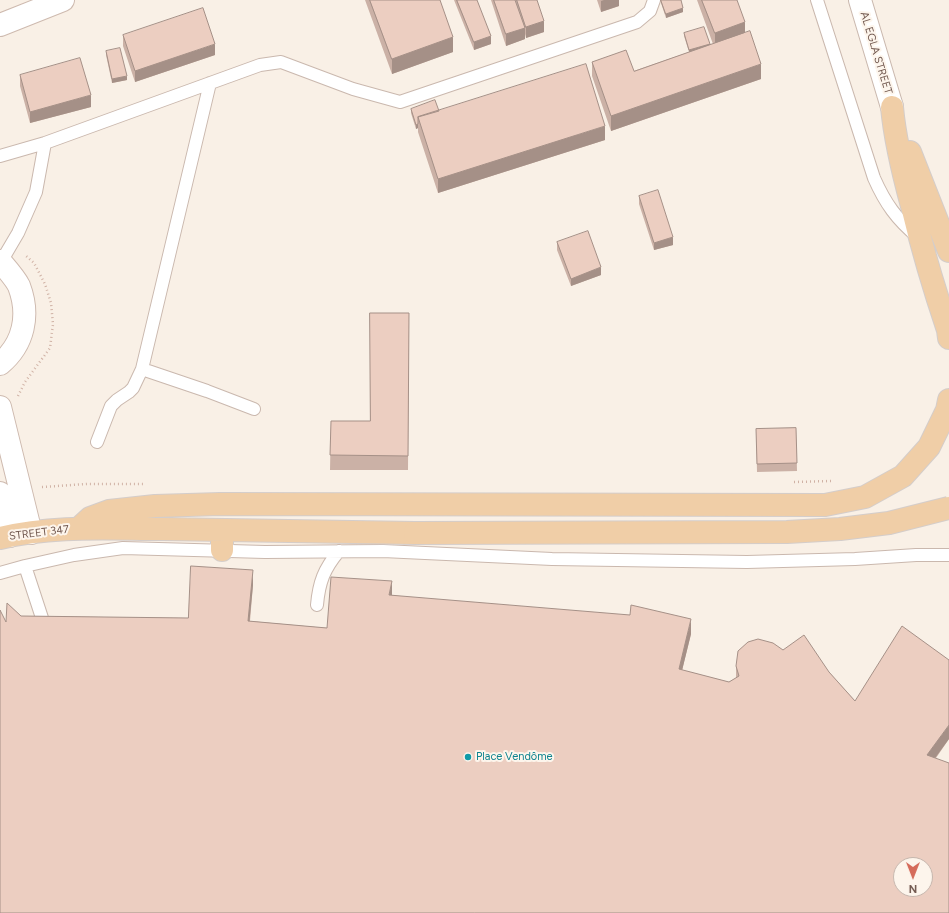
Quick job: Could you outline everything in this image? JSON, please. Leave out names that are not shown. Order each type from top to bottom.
[{"type":"main road","points":[[892,107],[900,161],[920,239],[948,330],[949,338]]},
{"type":"main road","points":[[892,107],[949,251]]},
{"type":"main road","points":[[78,529],[90,518],[109,511],[155,506],[220,504],[825,505],[865,497],[903,476],[929,447],[947,410],[949,400]]},
{"type":"main road","name":"STREET 347","points":[[13,536],[78,529],[123,538],[222,540],[415,533],[786,532],[840,529],[889,522],[949,508]]},
{"type":"street","points":[[0,25],[64,0]]},
{"type":"street","name":"AL EGLA STREET","points":[[860,0],[892,107]]},
{"type":"street","points":[[0,364],[10,355],[22,333],[25,309],[18,285],[4,256]]},
{"type":"street","points":[[9,404],[13,536]]},
{"type":"street","points":[[0,493],[13,536]]},
{"type":"lane","points":[[0,156],[45,143],[260,65],[281,62],[353,89],[400,102],[637,22],[650,11],[654,0]]},
{"type":"lane","points":[[817,0],[874,178],[882,196],[892,212],[905,227],[920,239]]},
{"type":"lane","points":[[97,442],[111,406],[133,388],[142,369],[210,83]]},
{"type":"lane","points":[[4,256],[18,233],[36,192],[45,143]]},
{"type":"lane","points":[[142,369],[254,409]]},
{"type":"lane","points":[[0,573],[74,555],[123,538]]},
{"type":"lane","points":[[222,540],[265,552],[383,551],[552,559],[747,562],[949,555]]},
{"type":"lane","points":[[317,605],[318,591],[323,575],[329,563],[340,551]]},
{"type":"lane","points":[[25,566],[43,621]]},
{"type":"path","points":[[4,256],[34,263],[45,284],[51,303],[53,324],[50,348],[18,394],[9,404]]},
{"type":"building","points":[[370,0],[440,0],[453,37],[392,59]]},
{"type":"building","points":[[457,0],[477,0],[491,36],[474,42]]},
{"type":"building","points":[[494,0],[515,0],[525,28],[506,34]]},
{"type":"building","points":[[517,0],[537,0],[544,21],[526,27]]},
{"type":"building","points":[[661,0],[681,0],[683,8],[666,14]]},
{"type":"building","points":[[702,0],[737,0],[745,22],[715,33]]},
{"type":"building","points":[[203,8],[215,44],[135,71],[123,35]]},
{"type":"building","points":[[704,27],[710,44],[689,50],[684,33]]},
{"type":"building","points":[[750,31],[761,64],[611,116],[592,62],[626,50],[634,71]]},
{"type":"building","points":[[120,48],[127,76],[112,79],[106,51]]},
{"type":"building","points":[[80,58],[91,95],[30,112],[20,75]]},
{"type":"building","points":[[586,64],[605,126],[438,179],[418,117]]},
{"type":"building","points":[[435,100],[439,111],[418,117],[418,124],[416,125],[411,109]]},
{"type":"building","points":[[658,190],[673,237],[654,243],[639,196]]},
{"type":"building","points":[[588,231],[601,267],[571,279],[557,242]]},
{"type":"building","points":[[370,313],[409,313],[408,456],[330,455],[331,421],[370,421]]},
{"type":"building","points":[[796,428],[797,463],[757,464],[756,429]]},
{"type":"building","name":"Place Vendôme","points":[[191,566],[253,570],[248,621],[327,628],[331,577],[392,581],[389,595],[630,615],[631,605],[691,619],[679,669],[729,682],[739,676],[736,666],[738,651],[748,642],[758,639],[773,643],[783,650],[804,635],[829,672],[855,701],[902,626],[949,660],[949,725],[927,755],[949,763],[949,913],[0,913],[0,610],[6,622],[7,603],[21,616],[188,618]]},
{"type":"place","name":"Place Vendôme","points":[[468,757]]}]
